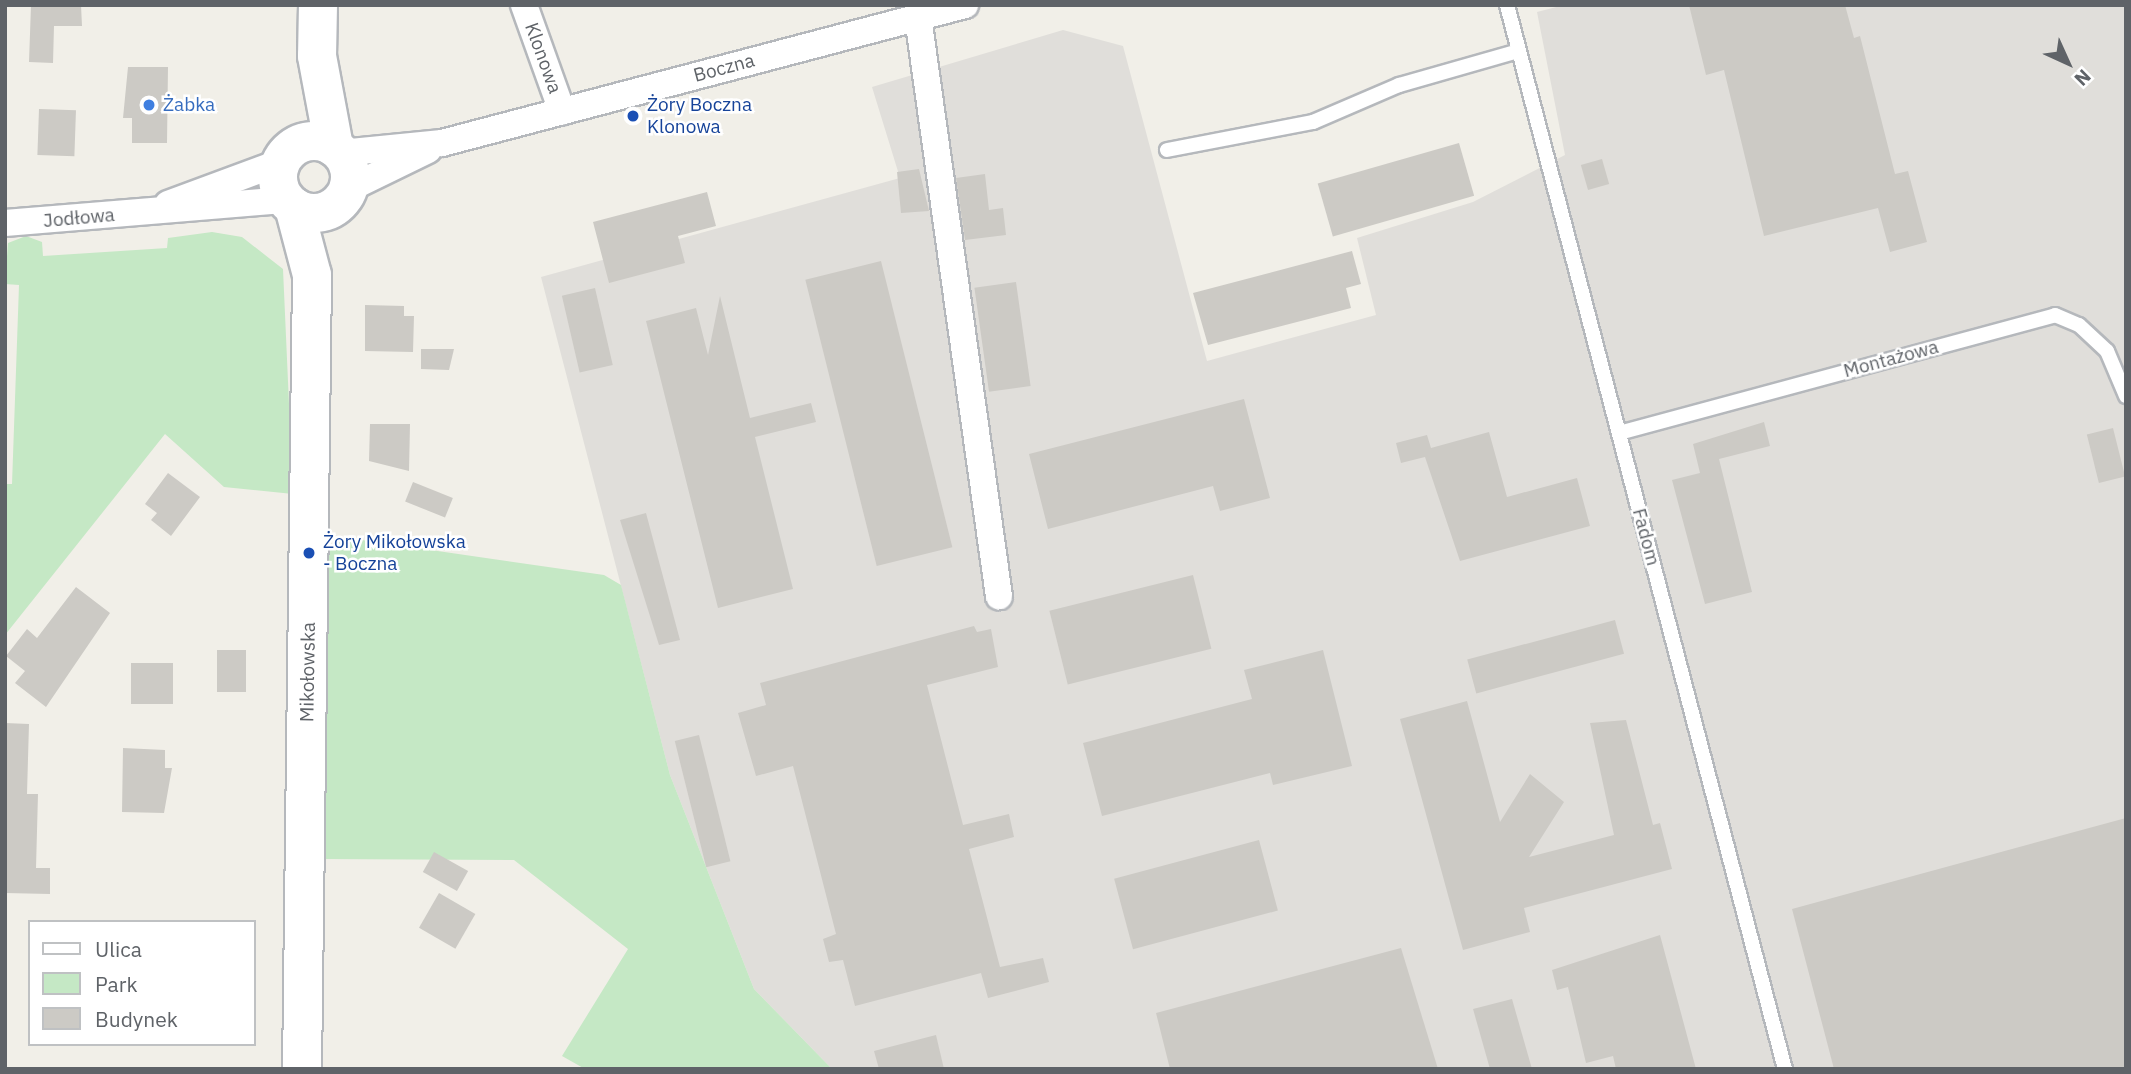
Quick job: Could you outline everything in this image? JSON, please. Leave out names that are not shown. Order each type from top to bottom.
[{"type":"street","name":"Mikołowska","points":[[302,1069],[312,275],[322,184],[317,56],[318,5]]},
{"type":"street","name":"Klonowa","points":[[524,5],[562,111]]},
{"type":"street","name":"Boczna","points":[[322,184],[442,143],[965,5]]},
{"type":"street","points":[[918,17],[999,596]]},
{"type":"street","name":"Mikołowska","points":[[284,157],[317,56]]},
{"type":"street","points":[[310,141],[322,184],[278,182],[284,157],[310,141]]},
{"type":"street","name":"Boczna","points":[[322,184],[442,143]]},
{"type":"street","name":"Jodłowa","points":[[153,210],[284,157]]},
{"type":"street","name":"Jodłowa","points":[[5,223],[153,210],[322,184]]},
{"type":"lane","name":"Fadom","points":[[1507,5],[1785,1069]]},
{"type":"lane","points":[[1167,150],[1313,122],[1399,85],[1518,51]]},
{"type":"lane","name":"Montażowa","points":[[1619,433],[2055,315],[2079,325],[2107,351],[2126,396]]},
{"type":"shaded area","points":[[1564,5],[2126,5],[2126,1069],[832,1069],[754,989],[670,775],[541,277],[900,178],[872,87],[1063,30],[1123,46],[1207,361],[1376,315],[1357,238],[1473,202],[1565,155],[1537,12]]},
{"type":"green space","points":[[212,232],[242,237],[283,269],[293,494],[224,487],[165,434],[5,635],[5,484],[12,484],[19,285],[5,284],[8,243],[26,236],[42,242],[43,256],[167,248],[168,238]]},
{"type":"green space","points":[[341,537],[604,575],[621,585],[670,775],[754,989],[832,1069],[585,1069],[562,1056],[628,949],[514,860],[319,859],[324,558]]},
{"type":"building","points":[[31,5],[81,5],[82,26],[54,26],[53,63],[29,62]]},
{"type":"building","points":[[1689,5],[1845,5],[1854,38],[1860,36],[1895,174],[1908,171],[1927,242],[1890,252],[1878,208],[1764,236],[1724,70],[1706,75]]},
{"type":"building","points":[[128,67],[168,67],[167,143],[132,143],[132,118],[123,118]]},
{"type":"building","points":[[39,109],[76,110],[74,156],[37,155]]},
{"type":"building","points":[[1459,143],[1474,196],[1333,236],[1318,184]]},
{"type":"building","points":[[1602,159],[1609,184],[1588,190],[1581,165]]},
{"type":"building","points":[[919,169],[929,211],[901,213],[897,172]]},
{"type":"building","points":[[985,174],[989,210],[1003,208],[1006,235],[965,240],[956,178]]},
{"type":"building","points":[[707,192],[716,226],[678,236],[685,263],[609,283],[593,222]]},
{"type":"building","points":[[1352,251],[1361,284],[1346,288],[1351,308],[1208,345],[1193,293]]},
{"type":"building","points":[[881,261],[952,547],[877,566],[805,280]]},
{"type":"building","points":[[1016,282],[1031,386],[989,392],[974,288]]},
{"type":"building","points":[[595,288],[613,365],[580,373],[562,296]]},
{"type":"building","points":[[720,296],[750,418],[811,403],[816,422],[755,437],[793,589],[718,608],[646,321],[696,308],[708,355]]},
{"type":"building","points":[[365,305],[404,306],[404,316],[414,316],[413,352],[365,351]]},
{"type":"building","points":[[421,349],[454,349],[449,370],[421,369]]},
{"type":"building","points":[[1244,399],[1270,498],[1220,511],[1213,486],[1048,529],[1029,454]]},
{"type":"building","points":[[1764,422],[1770,446],[1719,459],[1752,592],[1705,604],[1672,480],[1700,473],[1693,444]]},
{"type":"building","points":[[370,424],[410,424],[409,471],[369,461]]},
{"type":"building","points":[[2113,428],[2125,477],[2099,483],[2087,435]]},
{"type":"building","points":[[1489,432],[1507,497],[1577,478],[1590,526],[1460,561],[1425,457],[1401,463],[1396,443],[1427,435],[1431,448]]},
{"type":"building","points":[[168,473],[200,497],[171,536],[151,520],[157,513],[145,504]]},
{"type":"building","points":[[413,482],[453,498],[445,518],[405,501]]},
{"type":"building","points":[[646,513],[680,640],[659,645],[620,520]]},
{"type":"building","points":[[1193,575],[1211,649],[1068,685],[1049,611]]},
{"type":"building","points":[[76,587],[110,613],[46,707],[15,683],[25,671],[6,656],[27,629],[37,638]]},
{"type":"building","points":[[1615,620],[1624,654],[1476,693],[1467,660]]},
{"type":"building","points":[[974,626],[977,632],[991,629],[998,667],[927,685],[963,825],[1009,814],[1014,837],[969,849],[1000,967],[1043,958],[1049,982],[988,998],[981,973],[855,1006],[843,960],[829,962],[823,939],[836,934],[793,766],[756,776],[738,713],[766,705],[760,683]]},
{"type":"building","points":[[217,650],[246,650],[246,692],[217,692]]},
{"type":"building","points":[[1323,650],[1352,766],[1273,785],[1270,773],[1102,816],[1083,743],[1252,699],[1244,670]]},
{"type":"building","points":[[131,663],[173,663],[173,704],[131,704]]},
{"type":"building","points":[[1467,701],[1500,822],[1530,774],[1564,802],[1529,857],[1614,835],[1590,723],[1626,720],[1653,825],[1660,823],[1672,869],[1524,908],[1530,932],[1463,950],[1400,719]]},
{"type":"building","points":[[5,723],[29,724],[27,794],[38,794],[36,868],[50,868],[50,894],[5,893]]},
{"type":"building","points":[[699,735],[730,861],[706,867],[675,741]]},
{"type":"building","points":[[123,748],[165,750],[165,768],[172,768],[164,813],[122,812]]},
{"type":"building","points":[[2126,818],[2126,1069],[1834,1069],[1792,909]]},
{"type":"building","points":[[1259,840],[1278,911],[1133,949],[1114,879]]},
{"type":"building","points":[[434,852],[468,871],[457,891],[423,872]]},
{"type":"building","points":[[439,893],[475,914],[455,949],[419,928]]},
{"type":"building","points":[[1660,935],[1696,1069],[1616,1069],[1613,1056],[1586,1063],[1568,987],[1557,990],[1552,970]]},
{"type":"building","points":[[1401,948],[1438,1069],[1170,1069],[1156,1013]]},
{"type":"building","points":[[1512,999],[1532,1069],[1490,1069],[1473,1009]]},
{"type":"building","points":[[936,1035],[944,1069],[879,1069],[874,1051]]},
{"type":"place","name":"Żabka","points":[[149,105]]},
{"type":"place","name":"Żory Boczna Klonowa","points":[[633,116]]},
{"type":"place","name":"Żory Mikołowska - Boczna","points":[[309,553]]}]
